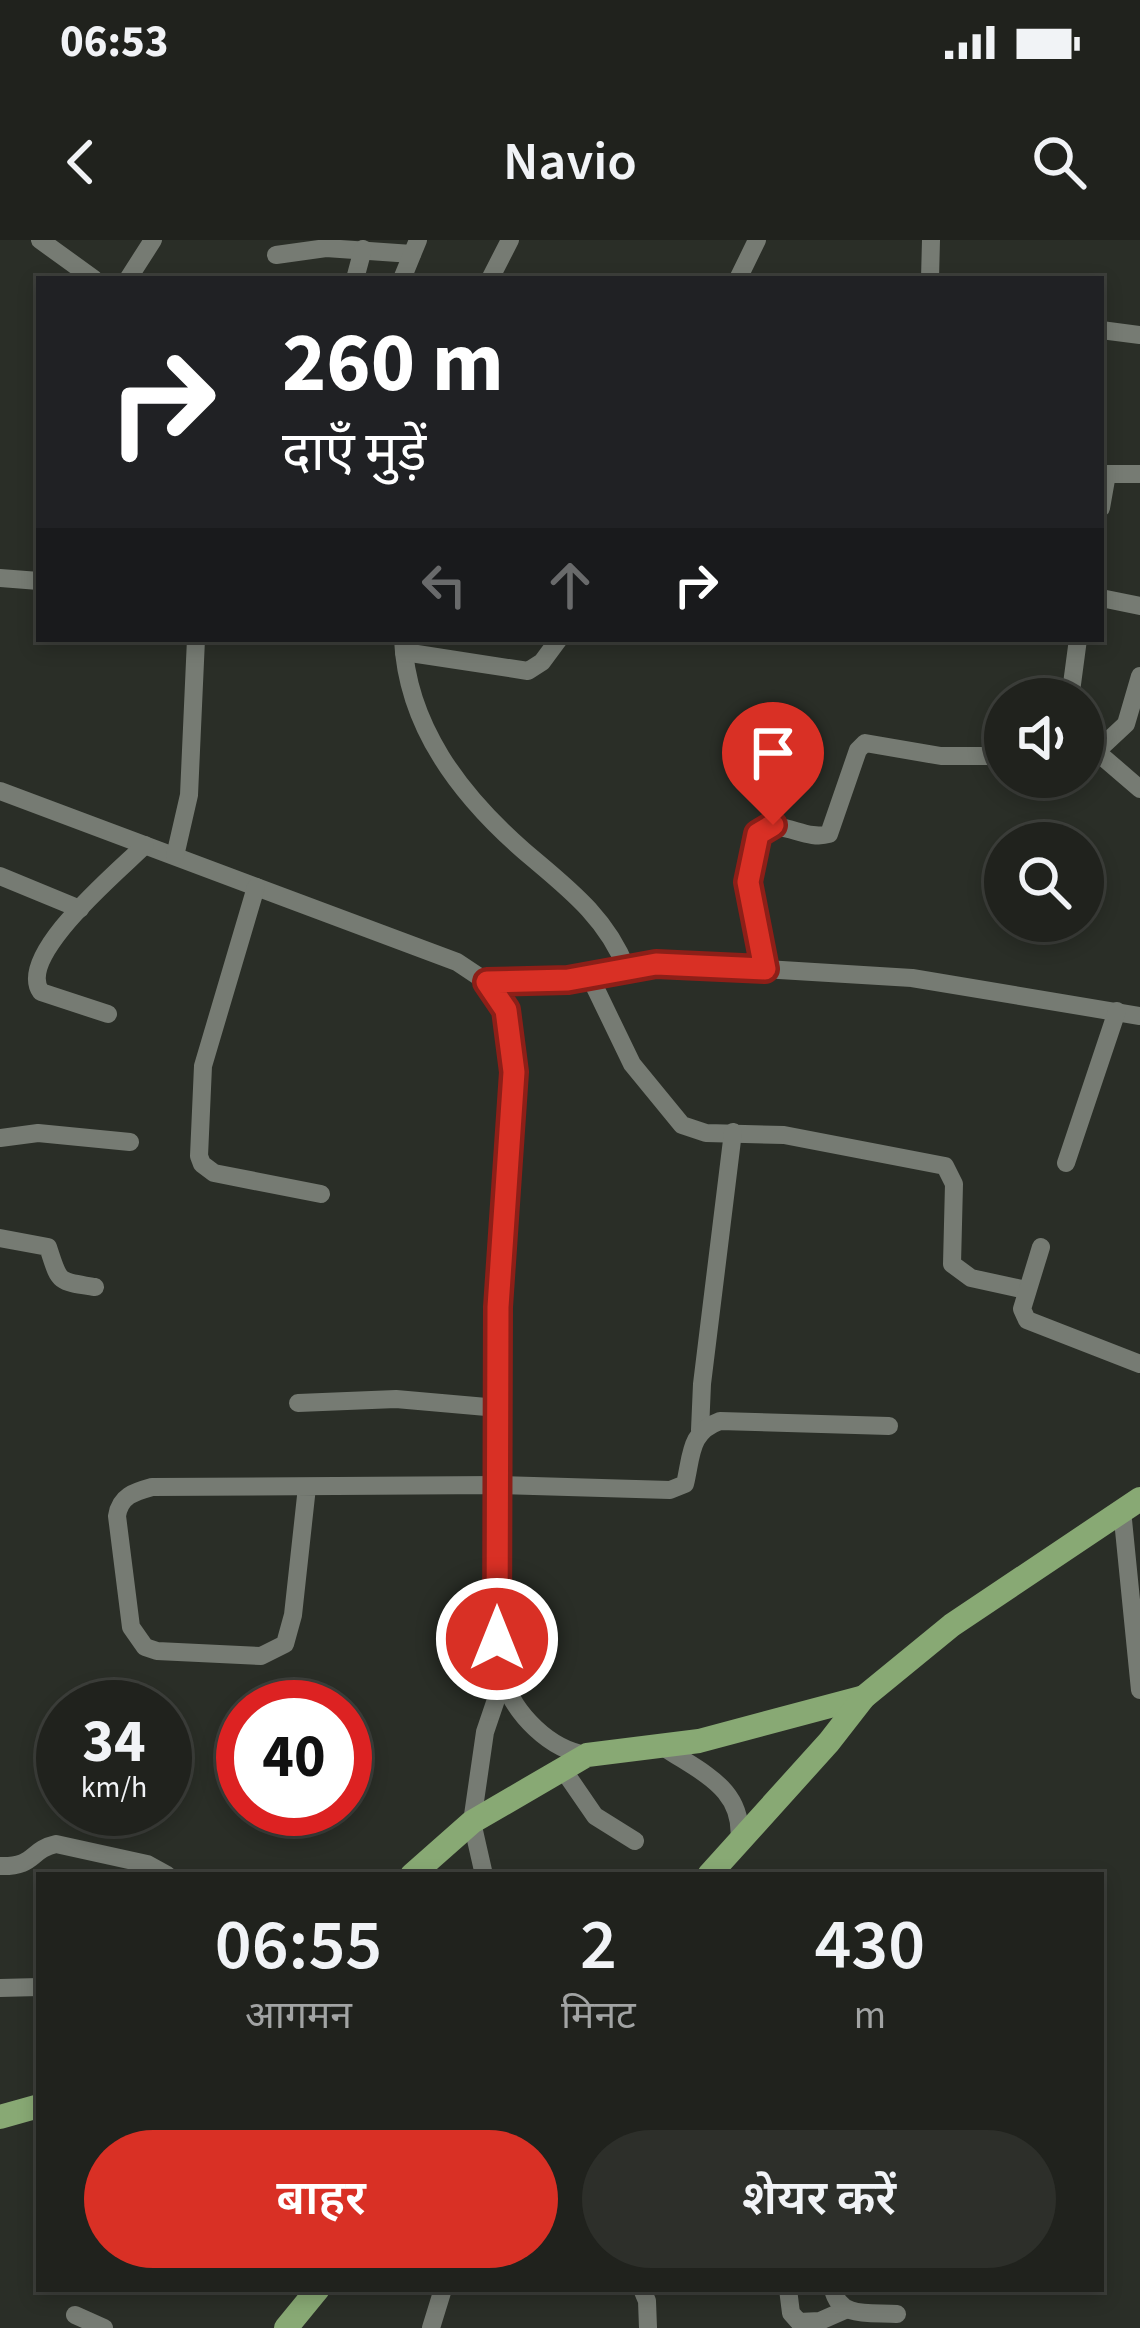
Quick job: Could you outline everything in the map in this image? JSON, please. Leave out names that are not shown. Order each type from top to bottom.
[{"type":"main road","points":[[716,1872],[864,1696],[952,1625],[1132,1506]]},
{"type":"main road","points":[[415,1872],[472,1822],[587,1755],[744,1730],[864,1696]]},
{"type":"main road","points":[[0,2117],[36,2107]]},
{"type":"main road","points":[[286,2328],[316,2292]]},
{"type":"street","points":[[40,240],[90,276]]},
{"type":"street","points":[[130,276],[153,240]]},
{"type":"street","points":[[492,276],[510,240]]},
{"type":"street","points":[[741,274],[758,240]]},
{"type":"street","points":[[930,276],[931,240]]},
{"type":"street","points":[[276,255],[326,248],[415,247],[403,276]]},
{"type":"street","points":[[356,276],[363,249]]},
{"type":"street","points":[[1104,330],[1140,335]]},
{"type":"street","points":[[1104,474],[1140,474]]},
{"type":"street","points":[[0,578],[36,581]]},
{"type":"street","points":[[1104,599],[1140,606]]},
{"type":"street","points":[[175,856],[189,795],[196,642]]},
{"type":"street","points":[[557,642],[528,671],[404,645],[412,699],[439,755],[461,786],[511,839],[592,909],[618,946],[626,968]]},
{"type":"street","points":[[1073,678],[1078,642]]},
{"type":"street","points":[[1104,737],[1126,724],[1140,676]]},
{"type":"street","points":[[765,969],[748,882],[761,829],[773,825],[818,837],[829,834],[858,750],[865,743],[941,756],[984,757]]},
{"type":"street","points":[[1104,758],[1140,789]]},
{"type":"street","points":[[0,791],[458,962],[487,982],[506,1010],[514,1072],[498,1307],[497,1639],[502,1679],[521,1714],[572,1753],[587,1755]]},
{"type":"street","points":[[108,1014],[46,994],[34,981],[46,949],[145,845]]},
{"type":"street","points":[[0,876],[80,909]]},
{"type":"street","points":[[256,887],[202,1066],[199,1156],[214,1174],[321,1194]]},
{"type":"street","points":[[487,982],[590,977],[626,968],[682,964],[911,978],[1140,1016]]},
{"type":"street","points":[[590,977],[632,1064],[672,1114],[694,1130],[784,1135],[945,1166],[954,1184],[952,1264],[971,1278],[1026,1290]]},
{"type":"street","points":[[1066,1163],[1117,1011]]},
{"type":"street","points":[[700,1430],[733,1132]]},
{"type":"street","points":[[0,1138],[38,1133],[130,1142]]},
{"type":"street","points":[[0,1238],[48,1247],[56,1276],[63,1282],[95,1287]]},
{"type":"street","points":[[1041,1246],[1022,1309],[1034,1326],[1140,1364]]},
{"type":"street","points":[[298,1402],[396,1400],[498,1408]]},
{"type":"street","points":[[307,1487],[293,1615],[285,1644],[262,1656],[157,1651],[136,1638],[117,1516],[128,1496],[152,1487],[498,1485],[680,1488],[685,1484],[694,1438],[720,1421],[889,1426]]},
{"type":"street","points":[[1132,1506],[1140,1690]]},
{"type":"street","points":[[483,1872],[472,1822],[485,1732],[502,1679]]},
{"type":"street","points":[[662,1746],[714,1777],[731,1796],[739,1844]]},
{"type":"street","points":[[562,1768],[595,1816],[635,1841]]},
{"type":"street","points":[[0,1866],[24,1865],[43,1847],[56,1844],[147,1864],[161,1872]]},
{"type":"street","points":[[0,1988],[36,1988]]},
{"type":"street","points":[[431,2328],[442,2292]]},
{"type":"street","points":[[643,2292],[648,2328]]},
{"type":"street","points":[[788,2292],[791,2313],[800,2322],[820,2321],[845,2310],[897,2314]]},
{"type":"street","points":[[834,2292],[845,2310]]},
{"type":"street","points":[[75,2315],[104,2328]]},
{"type":"route","points":[[497,1639],[498,1307],[514,1072],[506,1010],[487,982],[568,980],[656,964],[765,969],[748,882],[758,834],[773,825]]}]
